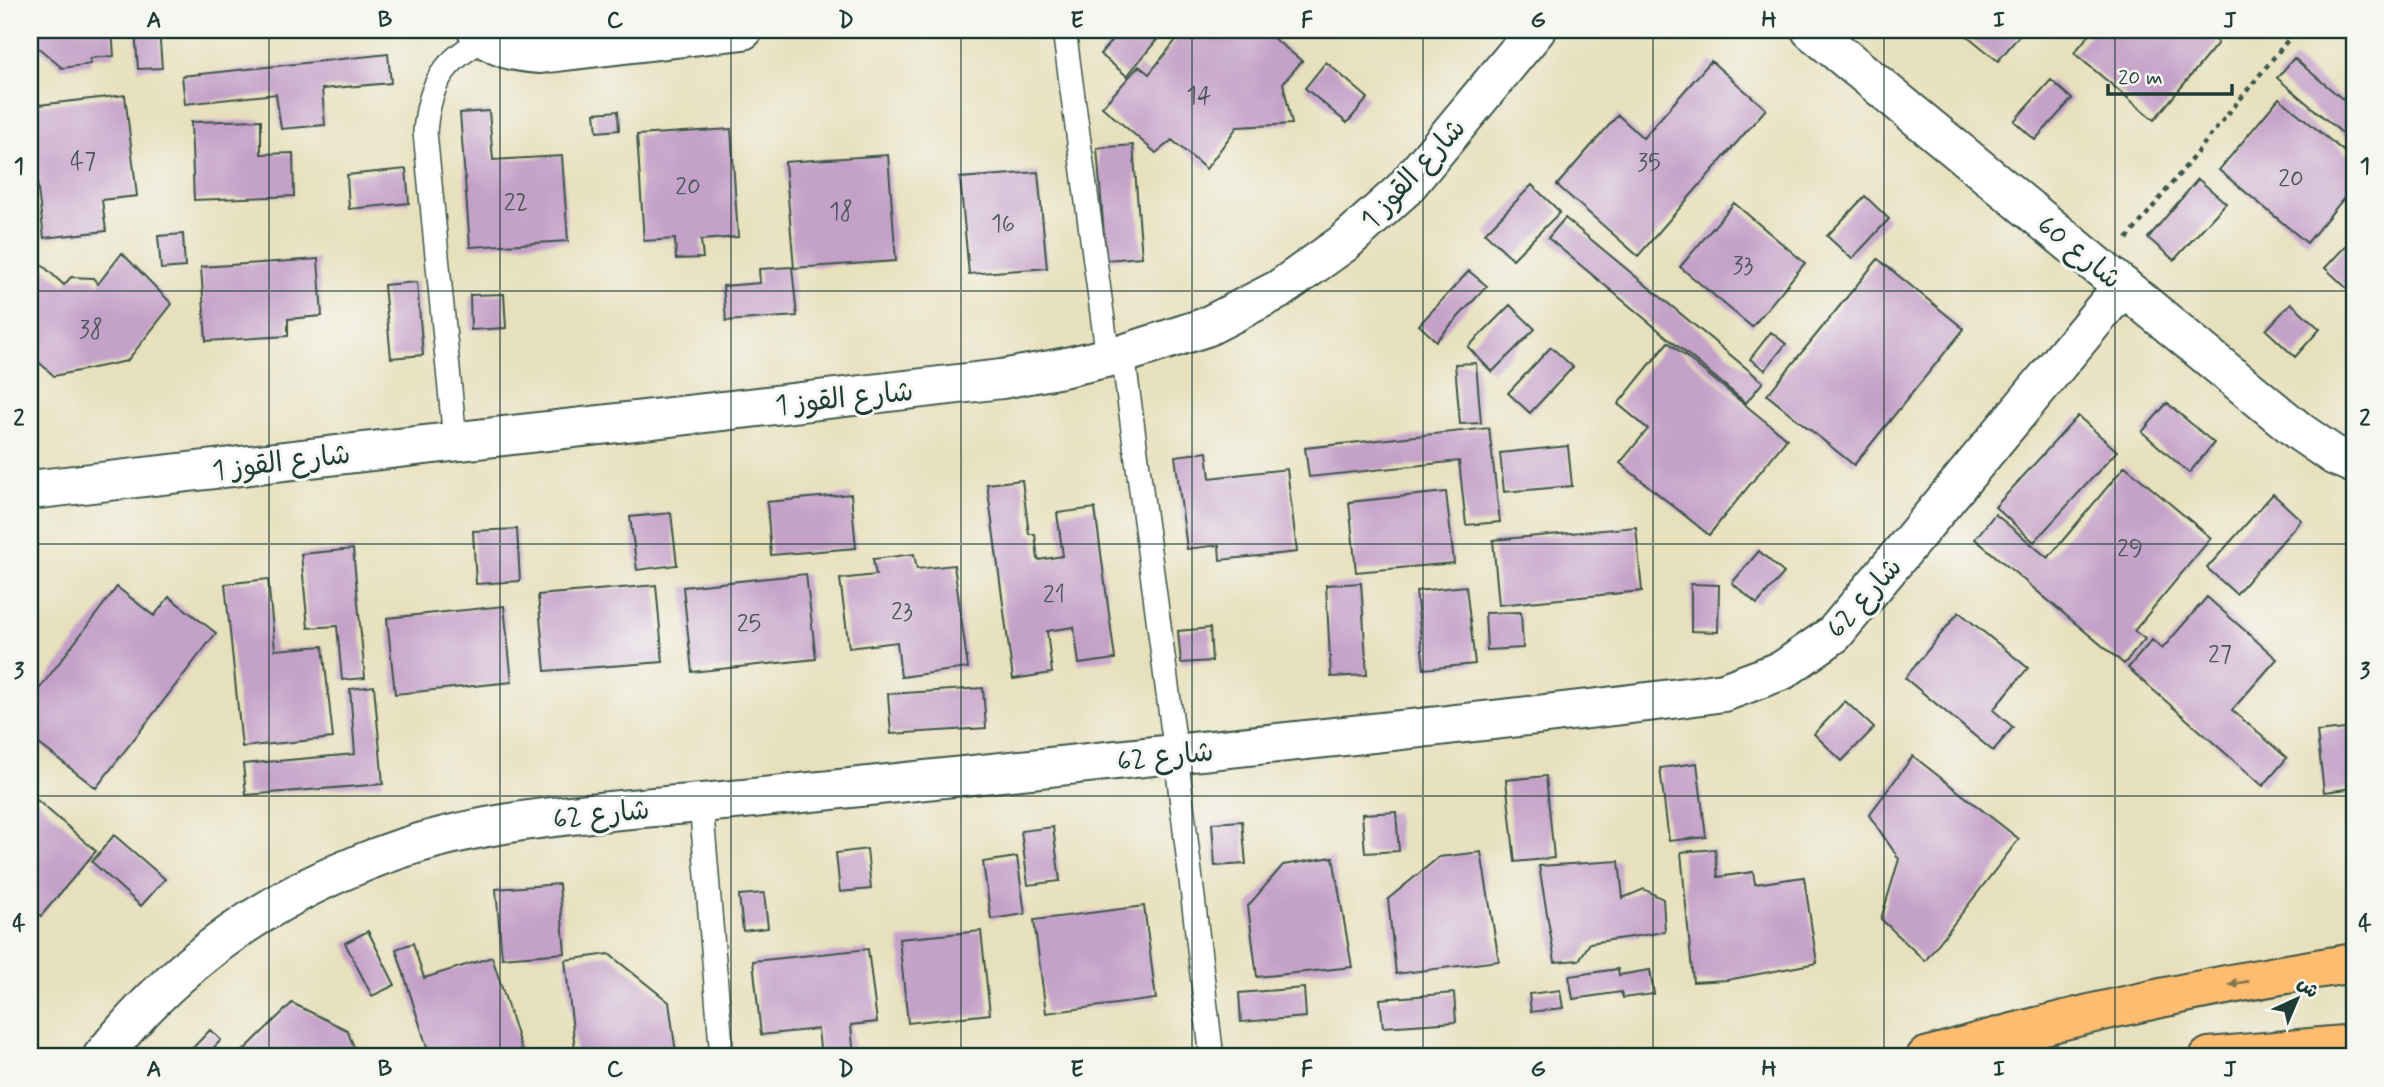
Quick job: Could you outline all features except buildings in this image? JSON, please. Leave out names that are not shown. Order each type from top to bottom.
[{"type":"highway","points":[[1926,1057],[2063,1021],[2195,991],[2354,963]]},
{"type":"highway","points":[[2209,1057],[2354,1044]]},
{"type":"street","points":[[481,34],[512,52],[540,54],[743,30]]},
{"type":"street","name":"شارع القوز 1","points":[[30,490],[1002,379],[1115,356],[1206,327],[1278,290],[1344,243],[1404,190],[1536,30]]},
{"type":"street","name":"شارع 60","points":[[1811,30],[2300,432],[2335,456],[2354,464]]},
{"type":"street","name":"شارع 62","points":[[102,1057],[161,991],[208,950],[269,908],[313,884],[370,859],[429,840],[578,813],[701,803],[1176,754],[1662,701],[1724,692],[1783,670],[1834,634],[2113,278]]},
{"type":"lane","points":[[1064,30],[1176,754],[1211,1050]]},
{"type":"lane","points":[[455,441],[425,132],[427,108],[435,85],[447,66],[481,34]]},
{"type":"lane","points":[[701,803],[722,1057]]},
{"type":"path","points":[[2113,278],[2296,30]]}]
